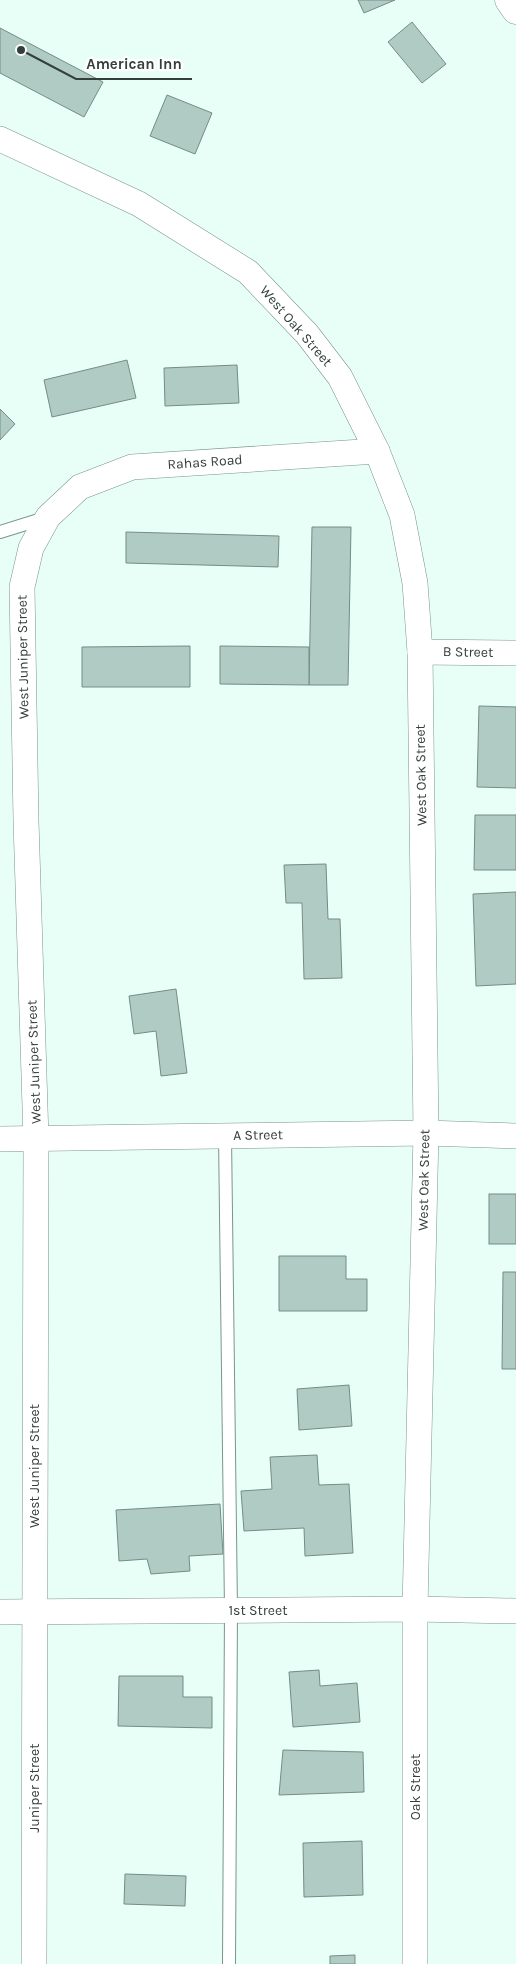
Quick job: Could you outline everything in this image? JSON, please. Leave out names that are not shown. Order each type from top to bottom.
[{"type":"street","points":[[509,0],[516,10]]},
{"type":"street","name":"West Oak Street","points":[[0,139],[139,204],[248,272],[307,334],[340,377],[377,451],[402,515],[415,583],[420,652],[426,1133],[414,1609]]},
{"type":"street","name":"Rahas Road","points":[[48,517],[80,487],[132,467],[377,451]]},
{"type":"street","name":"West Juniper Street","points":[[34,1612],[36,1139],[26,821],[22,587],[31,548],[48,517]]},
{"type":"street","name":"B Street","points":[[420,652],[516,653]]},
{"type":"street","name":"A Street","points":[[0,1139],[426,1133],[516,1136]]},
{"type":"street","name":"Oak Street","points":[[414,1609],[416,1964]]},
{"type":"street","name":"1st Street","points":[[0,1612],[516,1610]]},
{"type":"street","name":"Juniper Street","points":[[34,1612],[34,1964]]},
{"type":"lane","points":[[0,532],[48,517]]},
{"type":"lane","points":[[225,1136],[231,1610],[229,1964]]},
{"type":"building","points":[[358,0],[395,0],[364,13]]},
{"type":"building","points":[[412,22],[446,64],[422,83],[388,42]]},
{"type":"building","points":[[0,28],[103,82],[84,117],[0,73]]},
{"type":"building","points":[[167,95],[212,113],[195,154],[150,136]]},
{"type":"building","points":[[127,360],[136,398],[52,417],[44,380]]},
{"type":"building","points":[[237,365],[239,403],[165,406],[164,368]]},
{"type":"building","points":[[0,409],[15,424],[0,440]]},
{"type":"building","points":[[312,527],[351,527],[348,685],[309,685]]},
{"type":"building","points":[[126,532],[279,536],[278,567],[126,563]]},
{"type":"building","points":[[190,646],[190,687],[82,687],[82,647]]},
{"type":"building","points":[[220,646],[309,647],[309,685],[220,684]]},
{"type":"building","points":[[479,706],[516,707],[516,788],[477,787]]},
{"type":"building","points":[[475,815],[516,815],[516,870],[474,870]]},
{"type":"building","points":[[326,864],[328,919],[340,919],[342,978],[304,979],[302,903],[286,903],[284,865]]},
{"type":"building","points":[[516,892],[516,984],[476,986],[473,894]]},
{"type":"building","points":[[176,989],[187,1073],[161,1076],[156,1031],[134,1034],[129,996]]},
{"type":"building","points":[[489,1194],[516,1194],[516,1244],[489,1244]]},
{"type":"building","points":[[279,1256],[346,1256],[346,1279],[367,1279],[367,1311],[279,1311]]},
{"type":"building","points":[[503,1272],[516,1272],[516,1369],[502,1369]]},
{"type":"building","points":[[349,1385],[352,1426],[299,1430],[297,1389]]},
{"type":"building","points":[[317,1455],[319,1485],[349,1484],[353,1553],[305,1556],[304,1528],[244,1531],[241,1491],[272,1489],[270,1457]]},
{"type":"building","points":[[220,1504],[223,1554],[189,1556],[190,1571],[151,1574],[147,1559],[119,1561],[116,1510]]},
{"type":"building","points":[[319,1670],[320,1686],[357,1683],[360,1722],[293,1727],[289,1672]]},
{"type":"building","points":[[119,1676],[183,1676],[183,1697],[212,1697],[212,1728],[118,1726]]},
{"type":"building","points":[[283,1750],[363,1752],[364,1792],[279,1795]]},
{"type":"building","points":[[362,1841],[363,1895],[304,1897],[303,1843]]},
{"type":"building","points":[[125,1874],[186,1876],[185,1906],[124,1904]]},
{"type":"building","points":[[355,1955],[355,1964],[330,1964],[330,1956]]},
{"type":"place","name":"American Inn","points":[[21,50]]}]
